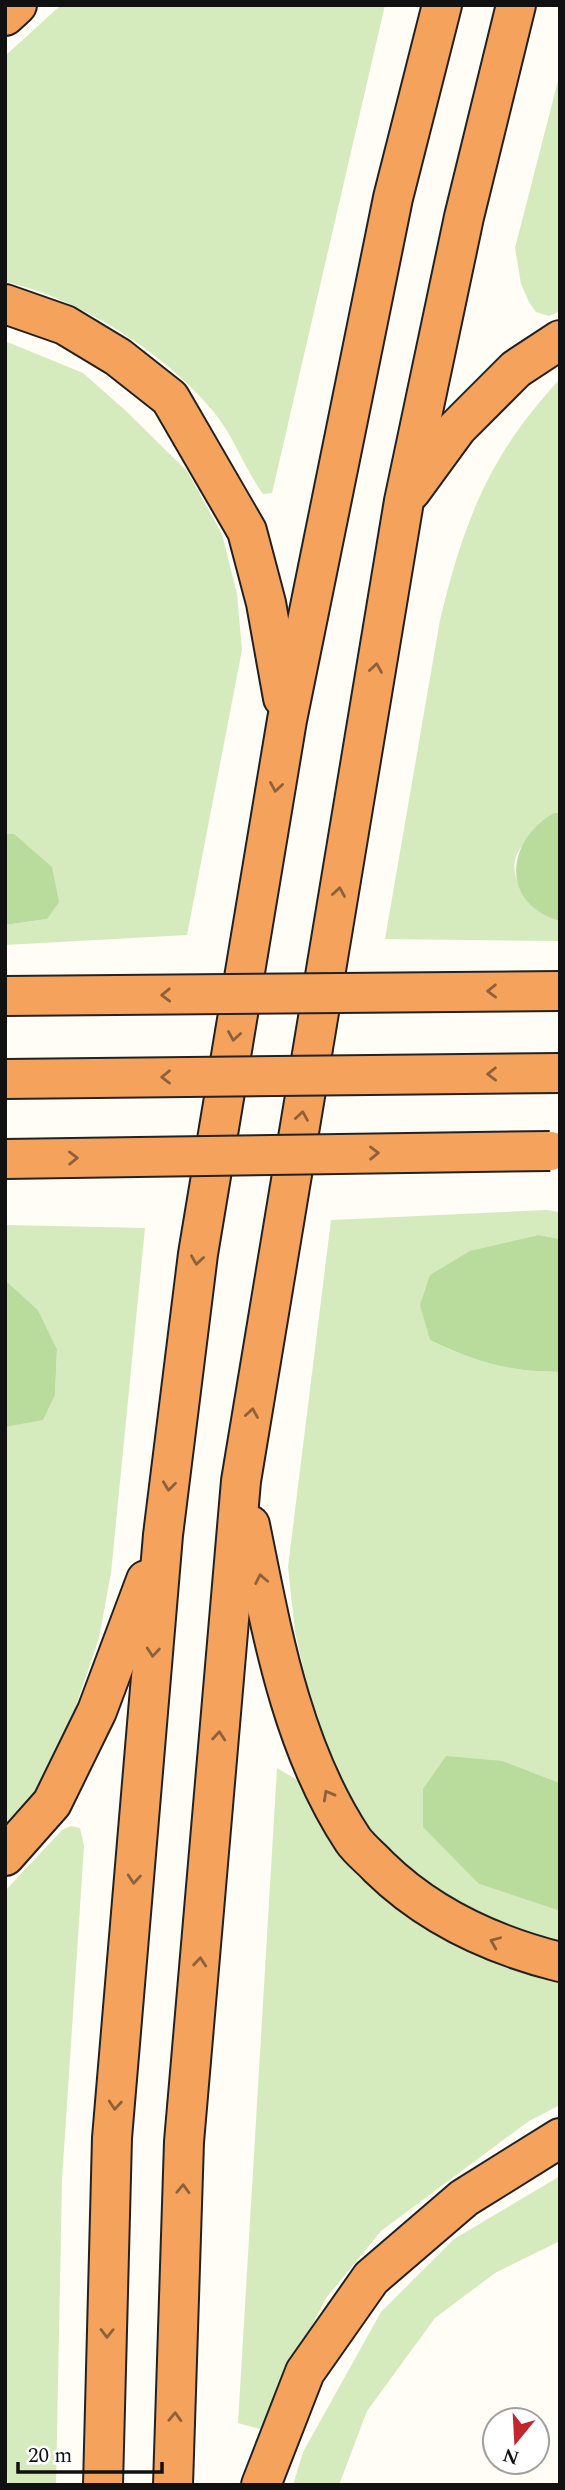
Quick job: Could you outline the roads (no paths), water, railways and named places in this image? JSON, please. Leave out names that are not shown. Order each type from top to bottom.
[{"type":"highway","points":[[5,16],[17,5]]},
{"type":"highway","points":[[103,2485],[112,2138],[163,1535],[198,1254],[287,720],[393,198],[442,5]]},
{"type":"highway","points":[[173,2485],[184,2142],[241,1481],[404,501],[464,217],[516,5]]},
{"type":"highway","points":[[5,304],[65,325],[118,357],[170,398],[247,531],[266,603],[287,720]]},
{"type":"highway","points":[[404,501],[457,428],[516,369],[560,340]]},
{"type":"highway","points":[[5,996],[560,991]]},
{"type":"highway","points":[[5,1079],[560,1073]]},
{"type":"highway","points":[[5,1159],[555,1151]]},
{"type":"highway","points":[[241,1481],[274,1645],[309,1761],[354,1842],[399,1886],[454,1924],[516,1951],[560,1962]]},
{"type":"highway","points":[[5,1856],[52,1803],[58,1791],[97,1711],[163,1535]]},
{"type":"highway","points":[[261,2485],[305,2372],[371,2278],[464,2198],[560,2138]]}]
